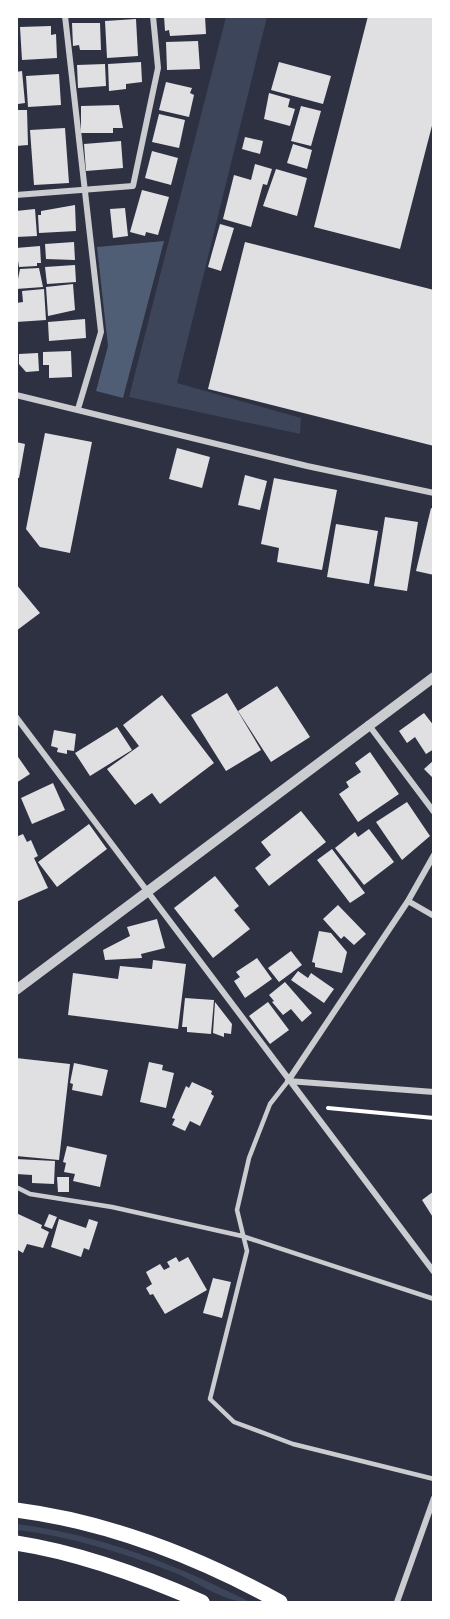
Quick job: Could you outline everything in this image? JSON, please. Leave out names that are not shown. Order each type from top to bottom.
[{"type":"main road","points":[[16,1510],[99,1525],[231,1575],[280,1602]]},
{"type":"main road","points":[[16,1543],[93,1561],[154,1581],[202,1602]]},
{"type":"street","points":[[65,16],[101,332],[78,408]]},
{"type":"street","points":[[16,195],[133,186],[158,68],[153,16]]},
{"type":"street","points":[[16,395],[78,408],[307,466],[434,493]]},
{"type":"street","points":[[16,990],[434,676]]},
{"type":"street","points":[[16,717],[434,1272]]},
{"type":"street","points":[[368,724],[434,812]]},
{"type":"street","points":[[288,1081],[408,901],[434,855]]},
{"type":"street","points":[[408,901],[434,916]]},
{"type":"street","points":[[288,1081],[434,1092]]},
{"type":"street","points":[[397,1602],[434,1498]]},
{"type":"lane","points":[[288,1081],[270,1104],[249,1158],[237,1210],[247,1251],[210,1399],[234,1422],[293,1444],[434,1479]]},
{"type":"lane","points":[[16,1187],[30,1194],[112,1207],[242,1236],[434,1299]]},
{"type":"path","points":[[307,1106],[434,1118]]},
{"type":"shaded area","points":[[226,17],[267,17],[177,383],[301,418],[300,434],[129,397]]},
{"type":"shaded area","points":[[164,241],[123,398],[96,391],[108,346],[97,247]]},
{"type":"shaded area","points":[[17,1524],[108,1543],[194,1575],[250,1602],[221,1596],[173,1572],[116,1552],[57,1536],[17,1530]]},
{"type":"building","points":[[164,16],[205,16],[206,34],[170,36],[169,30],[165,31]]},
{"type":"building","points":[[368,16],[434,16],[434,118],[400,249],[314,227]]},
{"type":"building","points":[[136,19],[138,56],[107,58],[105,21]]},
{"type":"building","points":[[72,23],[100,23],[101,50],[80,50],[79,45],[73,46]]},
{"type":"building","points":[[51,26],[51,35],[56,34],[57,58],[22,60],[20,27]]},
{"type":"building","points":[[198,41],[200,69],[167,70],[166,42]]},
{"type":"building","points":[[141,62],[142,82],[126,84],[126,89],[109,91],[108,64]]},
{"type":"building","points":[[279,62],[331,76],[323,104],[271,90]]},
{"type":"building","points":[[105,64],[106,86],[78,88],[77,65]]},
{"type":"building","points":[[22,71],[25,103],[18,104],[16,72]]},
{"type":"building","points":[[59,74],[61,105],[28,107],[26,76]]},
{"type":"building","points":[[166,82],[192,88],[190,93],[194,95],[189,117],[159,110]]},
{"type":"building","points":[[269,93],[290,99],[288,107],[295,109],[290,126],[264,119]]},
{"type":"building","points":[[119,105],[123,128],[113,128],[113,133],[81,133],[81,106]]},
{"type":"building","points":[[301,106],[321,111],[311,146],[291,141]]},
{"type":"building","points":[[16,110],[27,110],[28,145],[16,146]]},
{"type":"building","points":[[159,114],[185,120],[179,148],[152,142]]},
{"type":"building","points":[[65,128],[69,183],[34,185],[30,130]]},
{"type":"building","points":[[245,137],[263,141],[260,154],[242,149]]},
{"type":"building","points":[[121,141],[123,168],[86,171],[84,144]]},
{"type":"building","points":[[293,144],[312,150],[307,169],[287,163]]},
{"type":"building","points":[[152,151],[178,158],[171,185],[145,178]]},
{"type":"building","points":[[255,164],[272,169],[267,185],[263,184],[251,227],[223,219],[234,175],[251,180]]},
{"type":"building","points":[[276,169],[307,178],[297,216],[263,206]]},
{"type":"building","points":[[142,190],[169,197],[158,235],[146,232],[145,236],[130,232]]},
{"type":"building","points":[[75,205],[76,231],[39,233],[38,215],[41,215],[41,211]]},
{"type":"building","points":[[125,208],[128,236],[113,238],[110,209]]},
{"type":"building","points":[[35,209],[37,236],[16,237],[16,211]]},
{"type":"building","points":[[220,224],[234,228],[221,271],[208,267]]},
{"type":"building","points":[[74,242],[75,260],[46,259],[45,244]]},
{"type":"building","points":[[245,242],[434,290],[434,446],[208,389]]},
{"type":"building","points":[[40,246],[41,263],[37,263],[37,266],[19,267],[16,248]]},
{"type":"building","points":[[75,265],[76,282],[47,284],[45,267]]},
{"type":"building","points":[[39,268],[43,287],[16,289],[20,269]]},
{"type":"building","points":[[73,284],[75,310],[48,316],[46,287]]},
{"type":"building","points":[[44,289],[46,320],[16,322],[16,303],[23,302],[22,291]]},
{"type":"building","points":[[85,319],[86,338],[49,341],[48,322]]},
{"type":"building","points":[[71,351],[72,377],[49,378],[49,365],[43,365],[43,352]]},
{"type":"building","points":[[38,353],[39,371],[26,372],[19,364],[19,354]]},
{"type":"building","points":[[45,433],[92,442],[70,553],[40,547],[26,529]]},
{"type":"building","points":[[16,442],[25,444],[19,478],[16,477]]},
{"type":"building","points":[[177,448],[210,457],[202,488],[169,479]]},
{"type":"building","points":[[245,475],[267,481],[260,510],[238,505]]},
{"type":"building","points":[[274,478],[337,490],[322,570],[277,562],[279,548],[261,544]]},
{"type":"building","points":[[431,508],[434,509],[434,575],[416,571]]},
{"type":"building","points":[[385,517],[418,522],[407,591],[374,586]]},
{"type":"building","points":[[336,524],[378,531],[369,584],[327,577]]},
{"type":"building","points":[[16,584],[40,613],[16,631]]},
{"type":"building","points":[[277,686],[310,737],[271,762],[238,711]]},
{"type":"building","points":[[227,693],[261,750],[226,771],[191,715]]},
{"type":"building","points":[[162,695],[214,763],[160,804],[152,793],[135,805],[107,769],[139,746],[123,725]]},
{"type":"building","points":[[424,713],[434,726],[434,749],[426,754],[415,737],[407,743],[399,731]]},
{"type":"building","points":[[117,727],[132,750],[90,776],[75,753]]},
{"type":"building","points":[[54,730],[76,734],[74,751],[67,750],[67,754],[57,752],[58,748],[51,746]]},
{"type":"building","points":[[370,752],[399,794],[358,822],[339,794],[349,787],[346,782],[361,772],[355,763]]},
{"type":"building","points":[[16,754],[30,774],[16,783]]},
{"type":"building","points":[[434,760],[434,779],[424,769]]},
{"type":"building","points":[[53,783],[65,810],[32,824],[21,798]]},
{"type":"building","points":[[407,802],[430,836],[402,860],[376,822]]},
{"type":"building","points":[[301,811],[326,842],[269,886],[255,868],[271,855],[261,842]]},
{"type":"building","points":[[89,824],[107,849],[57,887],[38,862]]},
{"type":"building","points":[[369,829],[394,862],[364,885],[335,848],[355,832],[358,837]]},
{"type":"building","points":[[23,834],[27,842],[31,840],[38,856],[34,858],[48,888],[16,902],[16,837]]},
{"type":"building","points":[[332,849],[365,893],[350,903],[317,860]]},
{"type":"building","points":[[215,876],[239,906],[234,910],[250,929],[213,958],[174,908]]},
{"type":"building","points":[[338,905],[366,934],[354,945],[344,936],[341,939],[323,919]]},
{"type":"building","points":[[157,919],[165,948],[141,954],[142,958],[105,960],[103,950],[130,936],[127,927]]},
{"type":"building","points":[[319,931],[331,933],[347,952],[342,973],[315,967],[315,963],[312,962]]},
{"type":"building","points":[[291,951],[302,965],[279,982],[268,968]]},
{"type":"building","points":[[257,958],[272,979],[245,998],[234,981],[240,977],[236,972]]},
{"type":"building","points":[[153,960],[186,964],[178,1029],[68,1015],[73,973],[118,979],[120,966],[152,969]]},
{"type":"building","points":[[298,971],[308,978],[311,973],[334,989],[324,1003],[291,980]]},
{"type":"building","points":[[285,982],[312,1013],[302,1022],[291,1009],[283,1015],[269,995]]},
{"type":"building","points":[[185,998],[214,1000],[211,1034],[187,1032],[187,1027],[182,1027]]},
{"type":"building","points":[[215,1002],[232,1024],[231,1034],[224,1033],[224,1037],[213,1033]]},
{"type":"building","points":[[268,1002],[289,1030],[270,1044],[249,1016]]},
{"type":"building","points":[[16,1058],[70,1064],[59,1160],[16,1156]]},
{"type":"building","points":[[149,1062],[163,1065],[162,1070],[174,1073],[166,1108],[140,1102]]},
{"type":"building","points":[[74,1063],[108,1070],[102,1096],[72,1090],[73,1084],[70,1083]]},
{"type":"building","points":[[192,1082],[212,1091],[211,1094],[214,1096],[200,1126],[190,1121],[185,1131],[172,1125],[175,1119],[172,1118],[186,1086],[189,1088]]},
{"type":"building","points":[[67,1146],[107,1155],[100,1187],[73,1181],[75,1174],[64,1172],[66,1163],[63,1162]]},
{"type":"building","points":[[16,1159],[55,1161],[54,1184],[32,1183],[32,1175],[16,1174]]},
{"type":"building","points":[[57,1177],[69,1177],[69,1192],[58,1192]]},
{"type":"building","points":[[434,1191],[434,1219],[422,1200]]},
{"type":"building","points":[[16,1213],[42,1225],[41,1228],[49,1232],[43,1248],[27,1244],[23,1253],[16,1249]]},
{"type":"building","points":[[49,1214],[57,1217],[52,1229],[44,1226]]},
{"type":"building","points":[[59,1219],[86,1228],[89,1219],[98,1222],[89,1250],[84,1248],[81,1257],[51,1247]]},
{"type":"building","points":[[176,1257],[179,1262],[188,1257],[207,1290],[165,1314],[153,1294],[150,1295],[146,1288],[152,1284],[146,1272],[160,1264],[164,1270],[170,1267],[167,1262]]},
{"type":"building","points":[[213,1278],[231,1282],[222,1318],[203,1313]]}]
